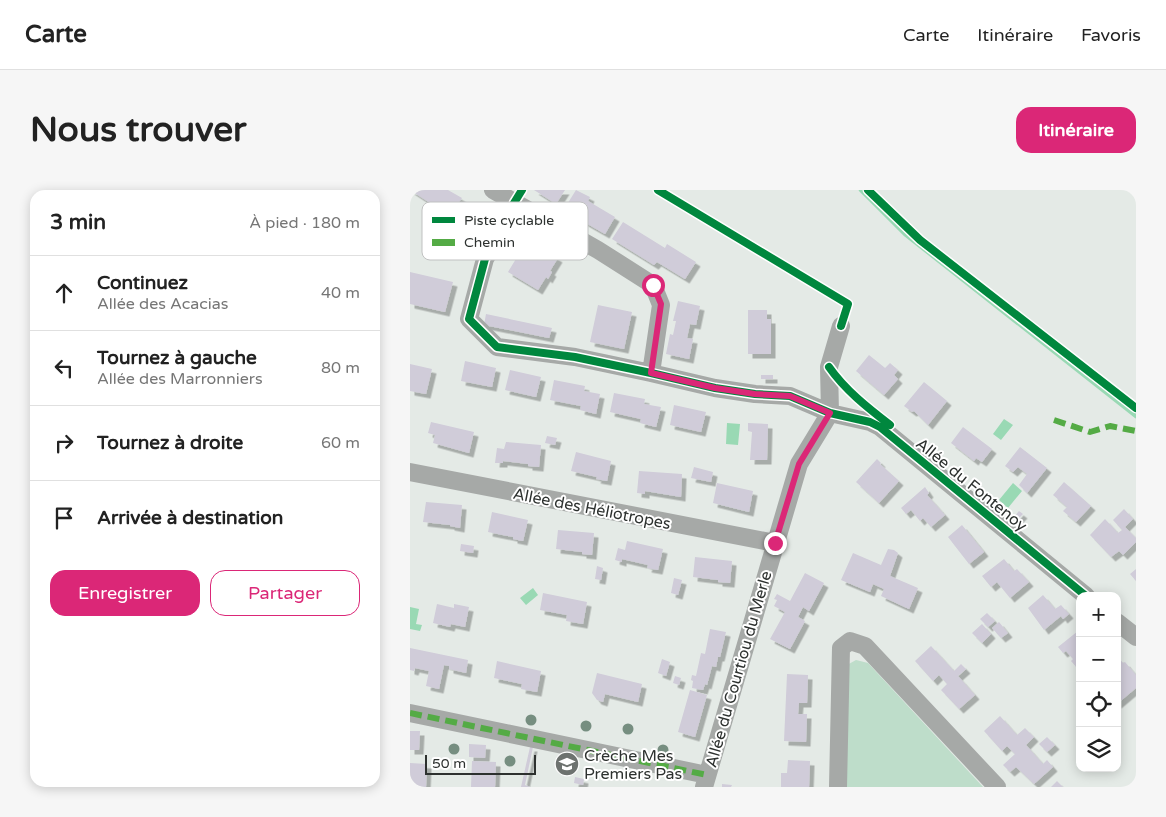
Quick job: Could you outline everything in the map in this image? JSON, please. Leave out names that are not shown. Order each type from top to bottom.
[{"type":"street","points":[[493,190],[512,202]]},
{"type":"street","points":[[588,244],[653,285],[661,304],[651,373]]},
{"type":"street","name":"Allée du Fontenoy","points":[[485,260],[469,319],[497,346],[575,357],[715,388],[755,394],[790,396],[830,413],[870,422],[880,427],[1081,592]]},
{"type":"street","points":[[830,413],[829,367],[842,326]]},
{"type":"street","name":"Allée du Courtiou du Merle","points":[[705,781],[799,464],[830,413]]},
{"type":"street","name":"Allée des Héliotropes","points":[[410,472],[775,543]]},
{"type":"street","points":[[1121,625],[1136,637]]},
{"type":"street","points":[[838,787],[841,648],[850,641],[865,646],[997,787]]},
{"type":"street","points":[[410,713],[705,781]]},
{"type":"shaded area","points":[[1004,419],[1013,425],[1001,440],[993,434]]},
{"type":"shaded area","points":[[727,423],[740,424],[738,445],[726,444]]},
{"type":"shaded area","points":[[1013,483],[1022,491],[1008,508],[999,500]]},
{"type":"shaded area","points":[[533,588],[538,595],[526,605],[520,598]]},
{"type":"shaded area","points":[[410,607],[419,609],[416,624],[422,625],[420,631],[410,629]]},
{"type":"shaded area","points":[[856,660],[868,663],[983,787],[844,787],[847,665]]},
{"type":"building","points":[[410,190],[448,190],[462,198],[459,202],[428,202]]},
{"type":"building","points":[[534,190],[565,190],[557,202],[553,202]]},
{"type":"building","points":[[576,190],[590,197],[588,201],[615,217],[605,234],[588,224],[588,202],[568,202]]},
{"type":"building","points":[[623,222],[665,248],[667,244],[696,262],[685,279],[657,262],[654,265],[612,239]]},
{"type":"building","points":[[515,260],[557,260],[550,271],[552,272],[548,279],[546,277],[538,290],[508,272]]},
{"type":"building","points":[[410,272],[453,282],[445,312],[410,304]]},
{"type":"building","points":[[678,301],[700,306],[696,325],[690,324],[687,338],[693,339],[689,359],[666,354],[670,334],[673,335],[676,321],[673,321]]},
{"type":"building","points":[[598,305],[632,312],[624,349],[590,342]]},
{"type":"building","points":[[748,310],[767,310],[767,319],[771,319],[771,354],[748,354]]},
{"type":"building","points":[[486,314],[552,328],[549,338],[484,325]]},
{"type":"building","points":[[869,355],[885,368],[890,363],[898,370],[894,375],[898,379],[884,395],[856,371]]},
{"type":"building","points":[[465,361],[496,368],[492,387],[461,381]]},
{"type":"building","points":[[410,364],[432,369],[426,394],[410,391]]},
{"type":"building","points":[[510,370],[541,377],[536,397],[505,390]]},
{"type":"building","points":[[761,375],[773,375],[773,379],[761,379]]},
{"type":"building","points":[[554,380],[585,386],[584,391],[600,394],[596,414],[580,410],[581,406],[550,400]]},
{"type":"building","points":[[924,382],[947,401],[928,425],[914,411],[912,412],[904,406]]},
{"type":"building","points":[[614,393],[645,399],[644,404],[661,407],[656,427],[640,423],[641,419],[610,412]]},
{"type":"building","points":[[674,405],[706,412],[701,432],[670,425]]},
{"type":"building","points":[[431,422],[474,432],[469,453],[433,443],[435,435],[428,433]]},
{"type":"building","points":[[748,423],[768,424],[767,460],[750,460],[752,432],[748,431]]},
{"type":"building","points":[[963,427],[992,449],[982,462],[976,458],[974,461],[951,443]]},
{"type":"building","points":[[547,436],[557,438],[555,445],[545,443]]},
{"type":"building","points":[[506,442],[541,445],[539,467],[503,461],[503,463],[495,463],[497,448],[504,449]]},
{"type":"building","points":[[1020,447],[1047,468],[1027,493],[1019,485],[1027,474],[1018,467],[1013,472],[1005,466]]},
{"type":"building","points":[[576,452],[611,461],[607,481],[571,471]]},
{"type":"building","points":[[877,459],[899,481],[879,503],[856,482]]},
{"type":"building","points":[[694,467],[713,472],[711,482],[691,478]]},
{"type":"building","points":[[639,471],[682,474],[681,497],[645,491],[645,494],[637,493]]},
{"type":"building","points":[[1064,482],[1091,506],[1076,522],[1063,511],[1067,507],[1053,495]]},
{"type":"building","points":[[717,483],[753,491],[749,512],[713,503]]},
{"type":"building","points":[[925,487],[929,493],[927,495],[945,515],[931,527],[923,518],[920,521],[911,510],[906,514],[901,508]]},
{"type":"building","points":[[426,502],[462,505],[460,528],[423,522]]},
{"type":"building","points":[[1124,509],[1133,519],[1125,527],[1136,538],[1136,542],[1123,555],[1119,551],[1111,557],[1090,535],[1105,519],[1118,533],[1122,530],[1113,520]]},
{"type":"building","points":[[1019,511],[1023,514],[1018,519],[1014,517]]},
{"type":"building","points":[[492,512],[528,520],[523,541],[488,532]]},
{"type":"building","points":[[962,525],[984,552],[969,564],[948,537]]},
{"type":"building","points":[[558,530],[594,533],[592,555],[556,549]]},
{"type":"building","points":[[627,541],[663,549],[658,570],[647,568],[648,565],[622,559],[622,562],[615,560],[618,548],[625,550]]},
{"type":"building","points":[[461,544],[474,546],[473,553],[460,551]]},
{"type":"building","points":[[888,549],[898,553],[890,576],[918,588],[909,609],[881,596],[884,589],[873,584],[870,592],[841,580],[853,553],[881,565]]},
{"type":"building","points":[[695,557],[732,561],[730,583],[693,577]]},
{"type":"building","points":[[1004,559],[1014,571],[1017,569],[1029,582],[1010,598],[997,582],[991,587],[982,576]]},
{"type":"building","points":[[597,566],[603,568],[601,580],[595,579]]},
{"type":"building","points":[[1136,569],[1136,581],[1130,574]]},
{"type":"building","points":[[805,573],[824,583],[809,611],[803,607],[798,617],[805,621],[790,649],[770,639],[785,612],[774,606],[777,600],[774,599],[777,594],[790,601]]},
{"type":"building","points":[[674,578],[682,580],[678,595],[671,593]]},
{"type":"building","points":[[543,593],[587,602],[583,624],[566,621],[567,615],[540,610]]},
{"type":"building","points":[[1043,595],[1055,609],[1061,605],[1069,614],[1063,619],[1061,616],[1044,630],[1028,608]]},
{"type":"building","points":[[437,604],[454,608],[454,604],[469,607],[465,627],[451,624],[450,627],[433,623]]},
{"type":"building","points":[[987,613],[995,621],[988,627],[980,619]]},
{"type":"building","points":[[999,622],[1008,633],[1001,638],[992,628]]},
{"type":"building","points":[[982,624],[991,634],[982,643],[972,633]]},
{"type":"building","points":[[710,629],[726,632],[720,657],[718,657],[716,667],[712,666],[707,685],[705,684],[703,690],[692,688],[692,675],[696,676],[701,653],[705,654]]},
{"type":"building","points":[[1076,633],[1076,667],[1071,661],[1073,659],[1066,651],[1063,653],[1058,647]]},
{"type":"building","points":[[931,646],[954,671],[961,664],[966,669],[958,676],[975,695],[959,709],[941,690],[947,684],[939,675],[933,681],[915,661]]},
{"type":"building","points":[[410,648],[468,660],[466,673],[449,669],[449,666],[444,665],[439,689],[426,686],[429,671],[415,668],[414,671],[410,670]]},
{"type":"building","points":[[662,659],[670,662],[666,676],[658,673]]},
{"type":"building","points":[[1121,660],[1123,663],[1125,662],[1136,675],[1136,688],[1121,701]]},
{"type":"building","points":[[497,661],[541,671],[537,692],[521,689],[522,684],[494,678]]},
{"type":"building","points":[[597,673],[642,684],[638,702],[605,694],[603,702],[597,700],[592,693]]},
{"type":"building","points":[[787,674],[808,675],[807,703],[799,703],[798,714],[807,714],[806,742],[784,741]]},
{"type":"building","points":[[675,676],[681,678],[679,685],[673,683]]},
{"type":"building","points":[[690,690],[707,695],[695,737],[678,732]]},
{"type":"building","points":[[1000,716],[1017,735],[1025,728],[1034,737],[1026,745],[1043,764],[1047,760],[1053,767],[1034,784],[1016,767],[1010,772],[1003,765],[1015,754],[1007,746],[1002,751],[984,731]]},
{"type":"building","points":[[410,731],[420,731],[419,750],[410,750]]},
{"type":"building","points":[[1047,737],[1055,745],[1047,752],[1039,744]]},
{"type":"building","points":[[469,744],[486,745],[485,758],[469,757]]},
{"type":"building","points":[[530,747],[533,747],[525,785],[530,787],[521,787]]},
{"type":"building","points":[[788,760],[810,761],[809,787],[781,787],[781,773],[787,773]]},
{"type":"building","points":[[472,761],[496,762],[495,787],[471,787]]},
{"type":"building","points":[[410,763],[427,764],[426,787],[410,787]]},
{"type":"building","points":[[575,777],[584,779],[583,785],[574,783]]},
{"type":"building","points":[[1057,781],[1063,787],[1051,787]]},
{"type":"building","points":[[722,784],[732,785],[731,787],[722,787]]},
{"type":"waterway","points":[[861,190],[905,234],[1136,416]]},
{"type":"marked path","points":[[1054,420],[1090,432],[1110,426],[1136,431]]},
{"type":"marked path","points":[[410,713],[707,775]]},
{"type":"cycle path","points":[[515,202],[522,190]]},
{"type":"cycle path","points":[[658,190],[848,304],[841,326]]},
{"type":"cycle path","points":[[868,190],[920,240],[1136,408]]},
{"type":"cycle path","points":[[485,260],[469,319],[497,347],[575,357],[715,388],[755,394],[790,396],[830,413],[870,422],[880,427],[1081,592]]},
{"type":"cycle path","points":[[829,367],[850,391],[890,425]]},
{"type":"place","name":"Crèche Mes Premiers Pas","points":[[567,764]]},
{"type":"route","points":[[653,285],[661,304],[651,373],[715,388],[755,394],[790,396],[808,402],[830,413],[799,464],[775,543]]}]
